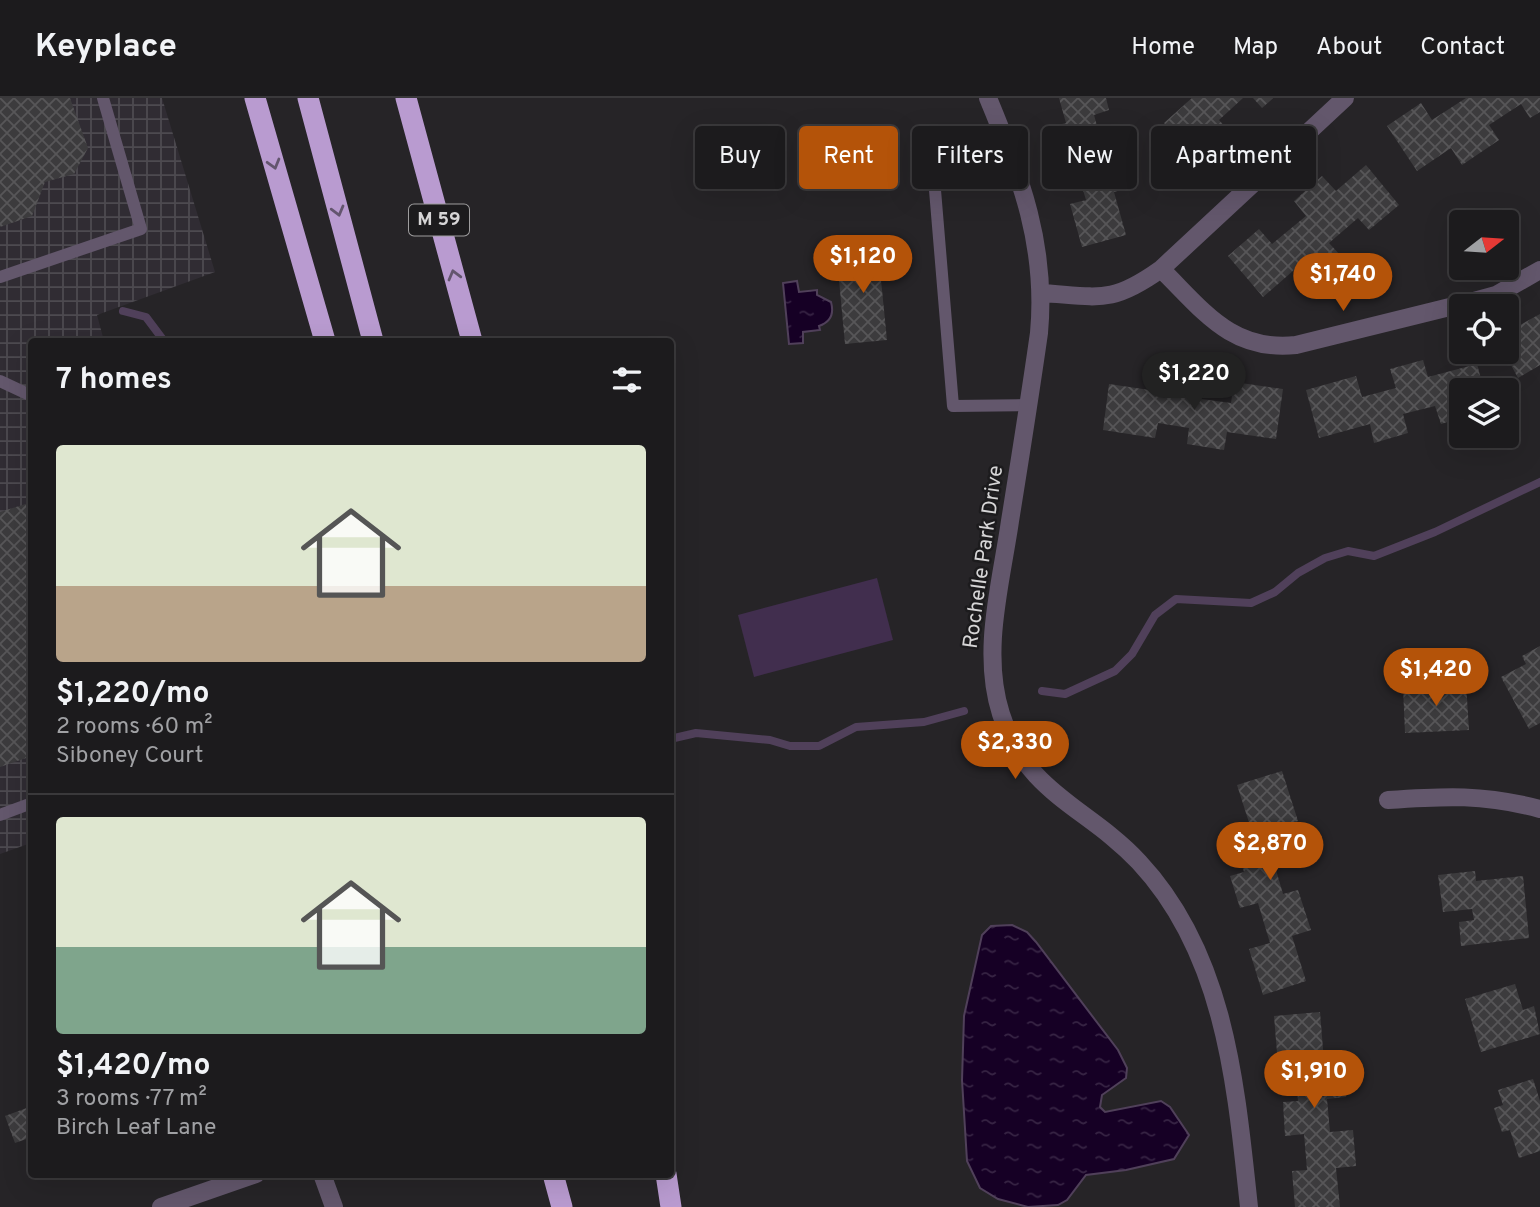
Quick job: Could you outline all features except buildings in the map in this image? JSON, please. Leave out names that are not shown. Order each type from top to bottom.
[{"type":"highway","points":[[255,98],[324,338]]},
{"type":"highway","points":[[307,98],[372,338]]},
{"type":"highway","name":"M 59","points":[[406,98],[471,338]]},
{"type":"highway","points":[[554,1178],[562,1207]]},
{"type":"highway","points":[[569,1178],[573,1207]]},
{"type":"highway","points":[[667,1178],[671,1207]]},
{"type":"street","name":"Rochelle Park Drive","points":[[988,98],[999,126]]},
{"type":"street","points":[[1043,293],[1107,298],[1136,287],[1161,269],[1345,98]]},
{"type":"street","name":"Rochelle Park Drive","points":[[1020,189],[1039,254],[1043,293],[1029,405],[994,629],[994,681],[1001,714],[1015,747],[1030,769],[1050,791],[1119,843],[1139,862],[1177,911],[1218,1006],[1231,1060],[1249,1207]]},
{"type":"street","points":[[1161,269],[1230,333],[1255,345],[1272,348],[1296,345],[1485,298],[1540,270]]},
{"type":"street","points":[[1388,800],[1447,795],[1497,798],[1540,809]]},
{"type":"street","points":[[160,1207],[244,1178]]},
{"type":"street","points":[[323,1178],[334,1207]]},
{"type":"lane","points":[[0,277],[141,229],[103,98]]},
{"type":"lane","points":[[935,189],[953,405],[1029,405]]},
{"type":"lane","points":[[0,381],[28,394]]},
{"type":"lane","points":[[0,814],[28,804]]},
{"type":"shaded area","points":[[0,98],[162,98],[215,272],[97,315],[103,338],[28,338],[28,844],[0,854]]},
{"type":"shaded area","points":[[877,578],[893,640],[754,677],[738,615]]},
{"type":"water","points":[[797,281],[799,292],[817,290],[817,295],[831,302],[832,313],[829,320],[819,326],[820,330],[803,332],[803,343],[789,344],[783,283]]},
{"type":"water","points":[[1012,925],[1027,932],[1036,942],[1118,1050],[1127,1068],[1126,1078],[1102,1095],[1100,1107],[1105,1112],[1161,1101],[1170,1107],[1189,1135],[1174,1159],[1126,1170],[1086,1175],[1067,1200],[1058,1205],[1028,1207],[998,1199],[980,1188],[967,1161],[962,1080],[964,1016],[982,935],[991,926]]},
{"type":"waterway","points":[[123,311],[146,317],[162,338]]},
{"type":"waterway","points":[[1042,691],[1065,694],[1115,671],[1132,654],[1155,615],[1176,599],[1251,603],[1275,592],[1298,573],[1325,558],[1348,551],[1374,556],[1435,532],[1540,482]]},
{"type":"waterway","points":[[674,738],[696,733],[770,740],[790,746],[819,746],[856,727],[924,722],[964,711]]}]
